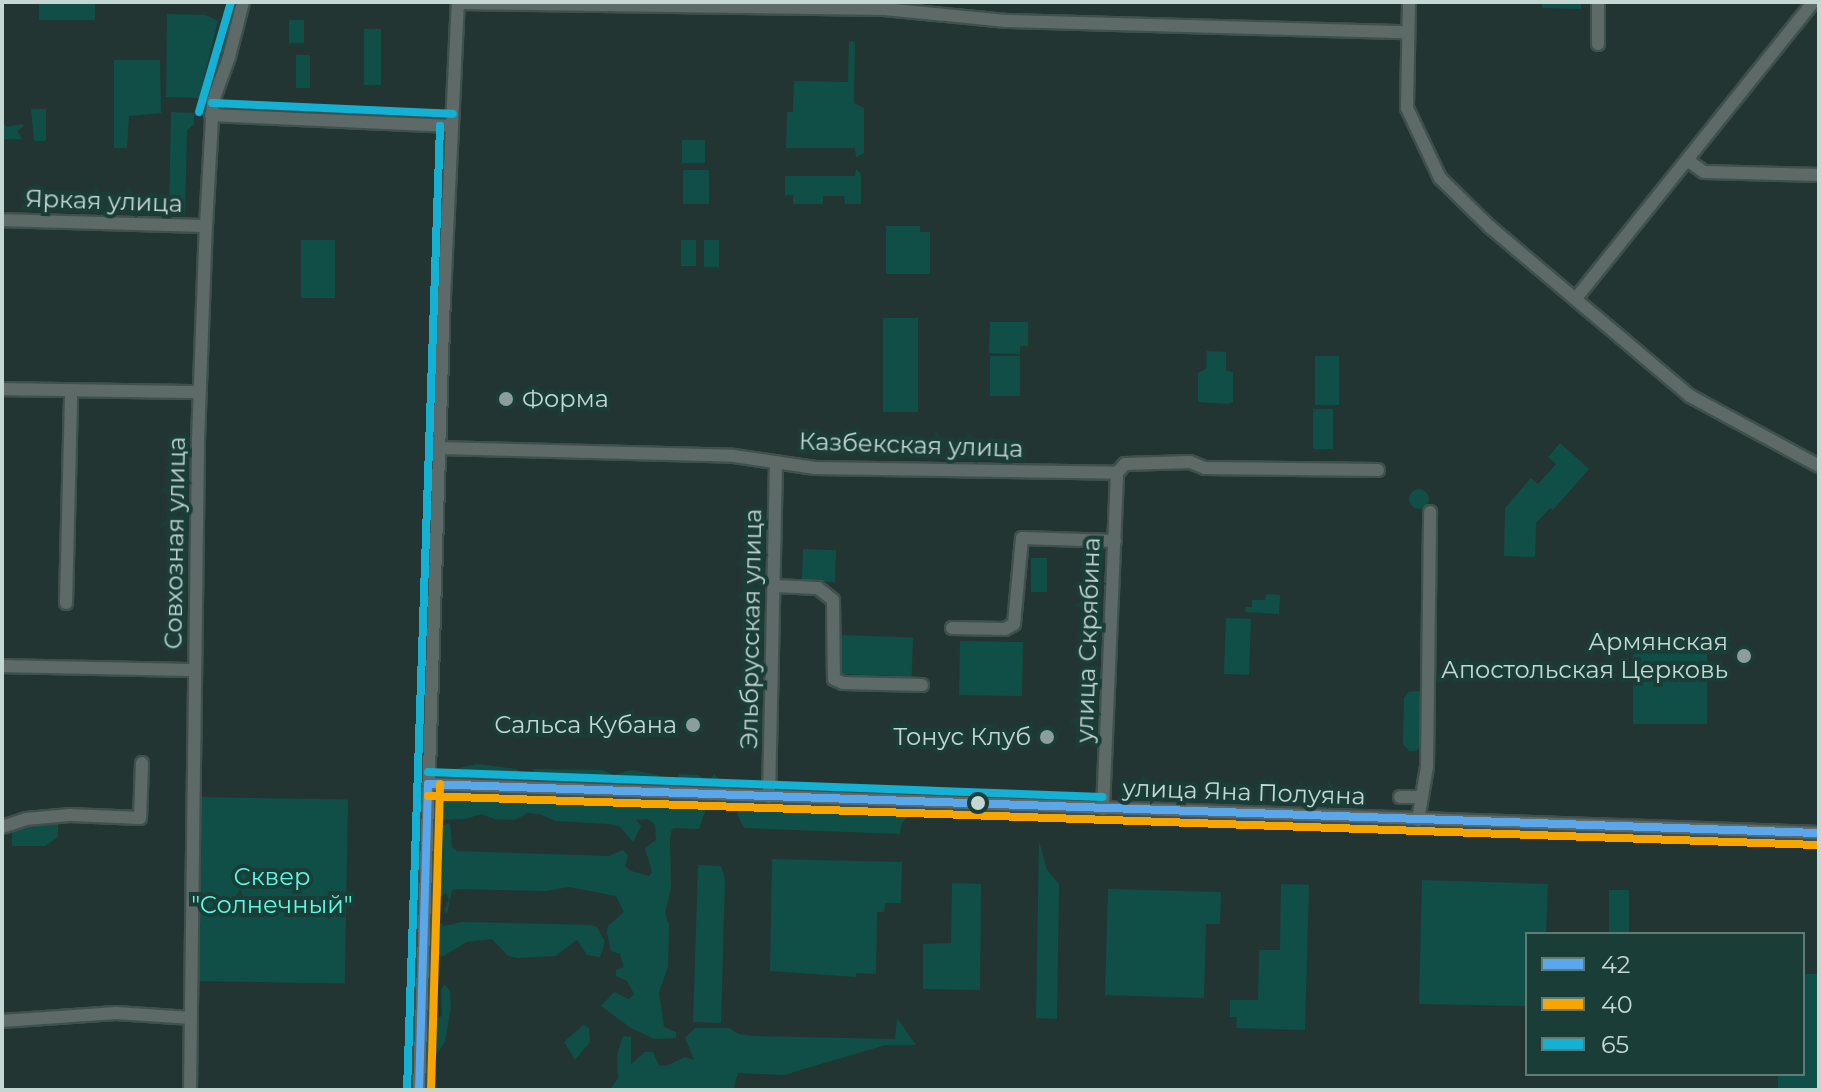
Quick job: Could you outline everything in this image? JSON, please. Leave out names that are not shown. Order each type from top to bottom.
[{"type":"street","name":"Совхозная улица","points":[[190,1090],[199,392],[211,115],[243,2]]},
{"type":"street","points":[[1409,2],[1407,108],[1440,178],[1690,396],[1819,466]]},
{"type":"street","points":[[1598,2],[1598,44]]},
{"type":"street","points":[[1577,297],[1813,2]]},
{"type":"street","points":[[419,1090],[438,448],[458,3],[832,5],[1006,21],[1408,32]]},
{"type":"street","points":[[211,115],[452,126]]},
{"type":"street","points":[[1687,160],[1704,172],[1819,175]]},
{"type":"street","name":"Яркая улица","points":[[2,220],[206,226]]},
{"type":"street","points":[[2,389],[199,392]]},
{"type":"street","points":[[66,603],[71,391]]},
{"type":"street","name":"Казбекская улица","points":[[438,448],[734,456],[815,468],[1117,473],[1125,464],[1190,462],[1205,468],[1378,470]]},
{"type":"street","name":"Эльбрусская улица","points":[[769,797],[776,462]]},
{"type":"street","name":"улица Скрябина","points":[[1103,809],[1117,473]]},
{"type":"street","points":[[1418,820],[1427,767],[1430,512]]},
{"type":"street","points":[[952,628],[1005,629],[1014,624],[1022,538],[1115,541]]},
{"type":"street","points":[[774,586],[818,588],[833,600],[834,679],[843,683],[922,685]]},
{"type":"street","points":[[2,666],[195,670]]},
{"type":"street","points":[[2,827],[26,819],[70,815],[140,818],[142,763]]},
{"type":"street","name":"улица Яна Полуяна","points":[[428,784],[1819,833]]},
{"type":"street","points":[[1400,797],[1421,797]]},
{"type":"street","points":[[2,1021],[116,1013],[191,1018]]},
{"type":"green space","points":[[39,2],[95,2],[95,20],[39,20]]},
{"type":"green space","points":[[1542,2],[1581,2],[1581,9],[1542,8]]},
{"type":"green space","points":[[167,14],[206,15],[218,21],[199,98],[166,97]]},
{"type":"green space","points":[[289,20],[304,20],[304,43],[289,43]]},
{"type":"green space","points":[[364,29],[381,29],[381,85],[364,85]]},
{"type":"green space","points":[[849,41],[855,42],[854,103],[864,108],[864,153],[856,157],[855,148],[786,148],[787,112],[793,112],[794,81],[848,82]]},
{"type":"green space","points":[[296,55],[310,55],[310,88],[296,88]]},
{"type":"green space","points":[[114,60],[160,60],[161,113],[129,116],[127,148],[114,148]]},
{"type":"green space","points":[[31,109],[46,109],[46,141],[34,141]]},
{"type":"green space","points":[[171,112],[194,113],[194,124],[187,130],[185,215],[169,215]]},
{"type":"green space","points":[[2,122],[7,127],[22,124],[24,126],[17,131],[22,139],[2,139]]},
{"type":"green space","points":[[682,140],[705,140],[705,163],[682,163]]},
{"type":"green space","points":[[856,169],[861,174],[861,204],[845,204],[844,196],[823,196],[823,204],[793,204],[793,195],[785,195],[785,176],[855,176]]},
{"type":"green space","points":[[683,170],[709,170],[709,204],[683,204]]},
{"type":"green space","points":[[886,226],[920,226],[920,232],[930,232],[930,274],[886,274]]},
{"type":"green space","points":[[301,240],[335,240],[335,298],[301,298]]},
{"type":"green space","points":[[681,240],[696,240],[696,266],[681,266]]},
{"type":"green space","points":[[704,240],[719,240],[719,267],[704,267]]},
{"type":"green space","points":[[883,318],[918,318],[918,412],[883,412]]},
{"type":"green space","points":[[990,322],[1028,322],[1028,346],[1020,346],[1020,354],[989,353]]},
{"type":"green space","points":[[1207,351],[1226,352],[1226,370],[1233,372],[1233,402],[1198,402],[1198,373],[1206,369]]},
{"type":"green space","points":[[990,356],[1020,356],[1020,396],[990,396]]},
{"type":"green space","points":[[1315,356],[1339,356],[1339,405],[1315,405]]},
{"type":"green space","points":[[1313,409],[1333,409],[1333,449],[1313,449]]},
{"type":"green space","points":[[1560,443],[1589,469],[1553,510],[1550,508],[1536,523],[1535,557],[1504,556],[1505,508],[1531,478],[1538,484],[1556,464],[1548,457]]},
{"type":"green space","points":[[1419,489],[1426,492],[1429,499],[1426,506],[1419,509],[1412,506],[1409,499],[1412,492]]},
{"type":"green space","points":[[803,549],[836,550],[835,582],[802,581]]},
{"type":"green space","points":[[1031,558],[1047,558],[1047,592],[1031,592]]},
{"type":"green space","points":[[1266,594],[1280,595],[1279,614],[1245,612],[1246,607],[1252,607],[1252,600],[1265,600]]},
{"type":"green space","points":[[1226,618],[1251,619],[1249,675],[1224,674]]},
{"type":"green space","points":[[840,635],[913,638],[912,677],[839,674]]},
{"type":"green space","points":[[960,641],[1023,642],[1022,696],[959,695]]},
{"type":"green space","points":[[1633,653],[1707,653],[1707,724],[1633,724]]},
{"type":"green space","points":[[1419,691],[1422,697],[1422,745],[1416,751],[1409,751],[1403,744],[1404,698],[1408,692]]},
{"type":"green space","points":[[477,764],[517,769],[522,780],[507,788],[511,800],[519,800],[525,786],[536,785],[533,769],[602,770],[614,775],[631,770],[657,775],[662,779],[664,793],[654,795],[655,806],[665,805],[684,787],[677,783],[679,774],[698,775],[709,781],[714,774],[722,782],[703,797],[701,806],[706,809],[699,829],[672,829],[670,838],[671,888],[665,914],[669,925],[668,967],[659,992],[664,1027],[676,1032],[676,1038],[654,1039],[631,1028],[601,1006],[614,992],[629,999],[634,994],[627,981],[616,976],[616,970],[624,967],[620,954],[611,951],[607,933],[608,926],[624,912],[616,896],[569,887],[546,891],[458,889],[452,890],[447,914],[444,910],[449,900],[446,893],[430,904],[433,829],[450,823],[452,847],[457,851],[609,856],[623,850],[628,856],[625,866],[631,871],[649,876],[652,872],[645,848],[656,840],[655,825],[648,819],[636,820],[641,826],[633,842],[620,827],[610,824],[556,821],[539,814],[528,813],[514,820],[495,819],[481,814],[465,819],[436,820],[447,797],[466,788],[442,772]]},
{"type":"green space","name":"Сквер \"Солнечный\"","points":[[199,797],[348,800],[345,984],[196,981]]},
{"type":"green space","points":[[738,807],[782,810],[911,813],[902,823],[900,834],[744,828],[738,816]]},
{"type":"green space","points":[[58,822],[58,837],[45,846],[12,846],[12,829],[25,823]]},
{"type":"green space","points":[[1039,841],[1047,870],[1059,884],[1057,1019],[1036,1018]]},
{"type":"green space","points":[[772,859],[902,862],[901,903],[885,903],[884,912],[877,912],[876,974],[856,973],[856,977],[770,971]]},
{"type":"green space","points":[[698,865],[721,866],[725,879],[721,1023],[693,1022]]},
{"type":"green space","points":[[1422,880],[1548,884],[1546,932],[1525,932],[1525,1006],[1419,1004]]},
{"type":"green space","points":[[952,883],[981,884],[980,990],[923,989],[923,944],[951,943]]},
{"type":"green space","points":[[1281,884],[1309,885],[1305,1030],[1236,1028],[1237,1017],[1230,1017],[1230,1000],[1258,1000],[1259,950],[1280,950]]},
{"type":"green space","points":[[1108,889],[1221,892],[1220,924],[1206,924],[1204,998],[1105,995]]},
{"type":"green space","points":[[1609,890],[1629,890],[1629,932],[1609,932]]},
{"type":"green space","points":[[432,916],[444,926],[462,922],[591,925],[597,927],[605,942],[600,957],[587,955],[577,940],[555,956],[518,958],[508,956],[492,939],[467,942],[443,956],[427,953],[427,927]]},
{"type":"green space","points":[[1805,974],[1819,974],[1819,1090],[1778,1090],[1778,1076],[1805,1076]]},
{"type":"green space","points":[[445,984],[450,991],[451,1007],[445,1042],[432,1060],[435,1076],[432,1090],[422,1090],[424,1022],[442,1016],[441,990]]},
{"type":"green space","points":[[897,1018],[916,1045],[885,1045],[784,1075],[738,1073],[733,1090],[610,1090],[618,1078],[617,1054],[623,1036],[631,1037],[631,1064],[645,1052],[653,1052],[659,1065],[666,1066],[685,1057],[694,1060],[685,1038],[695,1028],[729,1028],[739,1034],[754,1036],[895,1039]]},
{"type":"green space","points":[[583,1025],[589,1028],[590,1042],[575,1060],[564,1042]]},
{"type":"transit line","name":"65","points":[[199,112],[231,2]]},
{"type":"transit line","name":"65","points":[[212,103],[453,114]]},
{"type":"transit line","name":"65","points":[[407,1090],[440,126]]},
{"type":"transit line","name":"65","points":[[428,772],[1103,797]]},
{"type":"transit line","name":"42","points":[[428,784],[1819,833]]},
{"type":"transit line","name":"42","points":[[419,1090],[428,784]]},
{"type":"transit line","name":"40","points":[[431,1090],[440,784]]},
{"type":"transit line","name":"40","points":[[428,796],[1819,845]]},
{"type":"place","name":"Форма","points":[[506,399]]},
{"type":"place","name":"Армянская Апостольская Церковь","points":[[1744,656]]},
{"type":"place","name":"Сальса Кубана","points":[[693,725]]},
{"type":"place","name":"Тонус Клуб","points":[[1047,737]]}]
